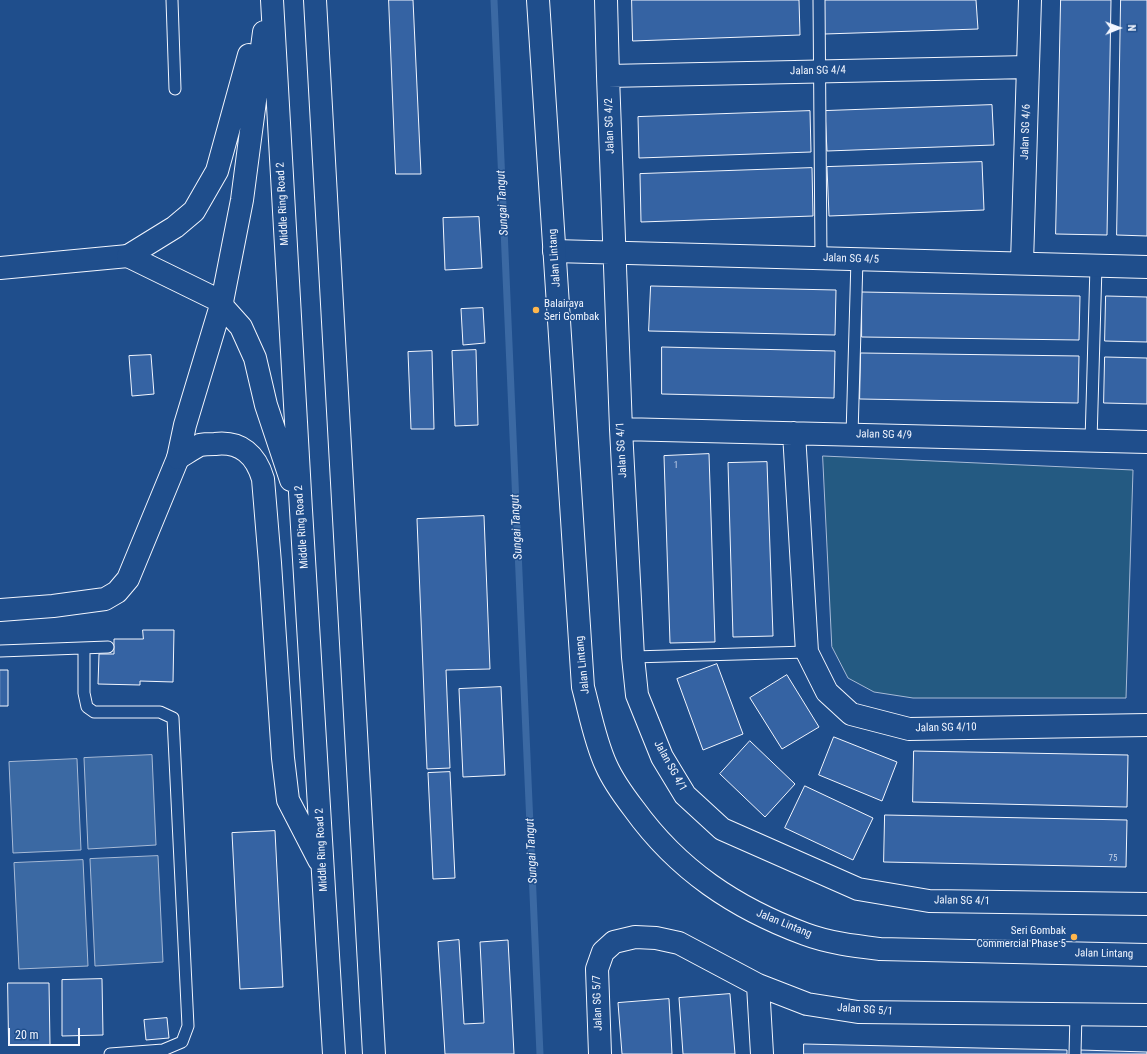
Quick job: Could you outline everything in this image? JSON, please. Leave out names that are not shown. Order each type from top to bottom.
[{"type":"main road","points":[[0,268],[128,256],[175,227],[194,211],[217,172],[264,0]]},
{"type":"main road","points":[[0,610],[53,606],[105,599],[117,592],[128,578],[178,458],[185,425],[222,302],[242,200],[268,0]]},
{"type":"main road","name":"Middle Ring Road 2","points":[[272,0],[334,1054]]},
{"type":"main road","points":[[315,0],[374,1054]]},
{"type":"main road","name":"Jalan Lintang","points":[[538,0],[583,687],[600,748],[607,766],[628,801],[648,828],[681,863],[725,896],[771,920],[806,934],[840,944],[880,949],[1147,955]]},
{"type":"main road","name":"Jalan SG 4/2","points":[[606,0],[615,253]]},
{"type":"main road","name":"Jalan SG 4/6","points":[[1022,263],[1030,0]]},
{"type":"main road","name":"Jalan SG 4/4","points":[[608,76],[1028,67]]},
{"type":"main road","name":"Jalan SG 4/5","points":[[554,251],[1147,267]]},
{"type":"main road","name":"Jalan SG 4/1","points":[[615,253],[621,429],[633,657],[637,695],[662,757],[685,795],[722,829],[858,889],[929,901],[1147,904]]},
{"type":"main road","points":[[128,256],[222,302],[224,308],[241,327],[255,358],[266,405],[301,510]]},
{"type":"main road","name":"Jalan SG 4/9","points":[[621,429],[1147,442]]},
{"type":"main road","name":"Jalan SG 4/10","points":[[794,433],[807,652],[827,692],[851,714],[909,729],[1147,725]]},
{"type":"main road","points":[[178,458],[201,445],[224,443],[241,447],[253,456],[261,470],[270,563],[283,758],[288,800],[323,869]]},
{"type":"main road","name":"Jalan SG 5/1","points":[[604,952],[614,942],[635,937],[656,938],[679,943],[758,985],[807,1004],[858,1012],[1147,1015]]},
{"type":"main road","name":"Jalan SG 5/7","points":[[600,1054],[597,969],[604,952]]},
{"type":"main road","points":[[758,985],[762,1054]]},
{"type":"lane","points":[[172,0],[175,89]]},
{"type":"lane","points":[[819,0],[821,258]]},
{"type":"lane","points":[[852,435],[857,259]]},
{"type":"lane","points":[[1091,441],[1096,266]]},
{"type":"lane","points":[[0,651],[108,647]]},
{"type":"lane","points":[[84,648],[84,693],[87,707],[94,712],[160,712],[173,718],[188,1026],[182,1042],[163,1050],[110,1054]]},
{"type":"lane","points":[[633,657],[807,652]]},
{"type":"lane","points":[[1075,1054],[1076,1014]]},
{"type":"shaded area","points":[[823,456],[1133,470],[1126,698],[913,698],[874,692],[848,678],[832,647]]},
{"type":"shaded area","points":[[152,755],[156,845],[88,849],[84,758]]},
{"type":"shaded area","points":[[77,759],[81,850],[13,853],[9,762]]},
{"type":"shaded area","points":[[158,856],[163,962],[95,966],[90,859]]},
{"type":"shaded area","points":[[83,860],[88,966],[19,969],[14,863]]},
{"type":"building","points":[[389,0],[413,0],[421,174],[396,174]]},
{"type":"building","points":[[632,0],[799,0],[800,35],[633,41]]},
{"type":"building","points":[[824,0],[976,0],[978,29],[825,34]]},
{"type":"building","points":[[1061,0],[1111,0],[1107,235],[1056,234]]},
{"type":"building","points":[[1121,0],[1147,0],[1147,236],[1117,235]]},
{"type":"building","points":[[992,105],[994,145],[827,151],[825,111]]},
{"type":"building","points":[[810,111],[811,152],[639,158],[638,117]]},
{"type":"building","points":[[982,162],[984,210],[829,216],[827,167]]},
{"type":"building","points":[[812,168],[813,216],[641,222],[640,174]]},
{"type":"building","points":[[479,217],[482,268],[445,270],[443,218]]},
{"type":"building","points":[[651,286],[836,290],[835,335],[649,331]]},
{"type":"building","points":[[862,292],[1080,296],[1079,340],[862,337]]},
{"type":"building","points":[[1106,296],[1147,297],[1147,342],[1105,341]]},
{"type":"building","points":[[483,308],[485,343],[463,345],[461,309]]},
{"type":"building","points":[[662,347],[835,351],[834,398],[662,394]]},
{"type":"building","points":[[476,350],[478,425],[455,426],[452,351]]},
{"type":"building","points":[[432,351],[434,429],[411,429],[408,352]]},
{"type":"building","points":[[861,353],[1079,356],[1078,403],[860,399]]},
{"type":"building","points":[[151,355],[154,394],[132,396],[129,356]]},
{"type":"building","points":[[1105,357],[1147,358],[1147,404],[1104,403]]},
{"type":"building","points":[[709,454],[715,642],[670,643],[664,456]]},
{"type":"building","points":[[767,462],[773,636],[733,637],[728,463]]},
{"type":"building","points":[[484,516],[490,669],[446,670],[450,768],[427,769],[417,519]]},
{"type":"building","points":[[143,630],[174,630],[173,682],[140,681],[140,685],[98,684],[99,654],[114,654],[114,639],[143,639]]},
{"type":"building","points":[[717,664],[743,734],[703,750],[677,679]]},
{"type":"building","points":[[0,670],[8,670],[8,706],[0,706]]},
{"type":"building","points":[[787,675],[819,727],[782,749],[750,698]]},
{"type":"building","points":[[501,687],[505,775],[463,777],[459,689]]},
{"type":"building","points":[[834,737],[897,762],[882,801],[819,775]]},
{"type":"building","points":[[750,741],[795,784],[765,817],[720,774]]},
{"type":"building","points":[[914,751],[1128,755],[1127,807],[913,802]]},
{"type":"building","points":[[450,772],[455,878],[433,879],[428,773]]},
{"type":"building","points":[[805,786],[873,818],[853,860],[785,828]]},
{"type":"building","points":[[885,815],[1127,820],[1126,867],[884,862]]},
{"type":"building","points":[[275,831],[283,987],[240,989],[232,833]]},
{"type":"building","points":[[459,940],[464,1024],[484,1023],[480,942],[508,940],[514,1054],[445,1054],[438,942]]},
{"type":"building","points":[[102,979],[103,1035],[62,1036],[62,980]]},
{"type":"building","points":[[8,983],[49,983],[50,1045],[9,1045]]},
{"type":"building","points":[[730,994],[735,1054],[683,1054],[679,998]]},
{"type":"building","points":[[669,999],[672,1054],[622,1054],[618,1003]]},
{"type":"building","points":[[167,1018],[169,1038],[146,1040],[144,1020]]},
{"type":"building","points":[[804,1044],[1067,1050],[1067,1054],[804,1054]]},
{"type":"building","points":[[1080,1050],[1147,1052],[1147,1054],[1080,1054]]},
{"type":"waterway","name":"Sungai Tangut","points":[[494,0],[540,1054]]},
{"type":"place","name":"Balairaya Seri Gombak","points":[[536,310]]},
{"type":"place","name":"Seri Gombak Commercial Phase 5","points":[[1074,937]]}]
